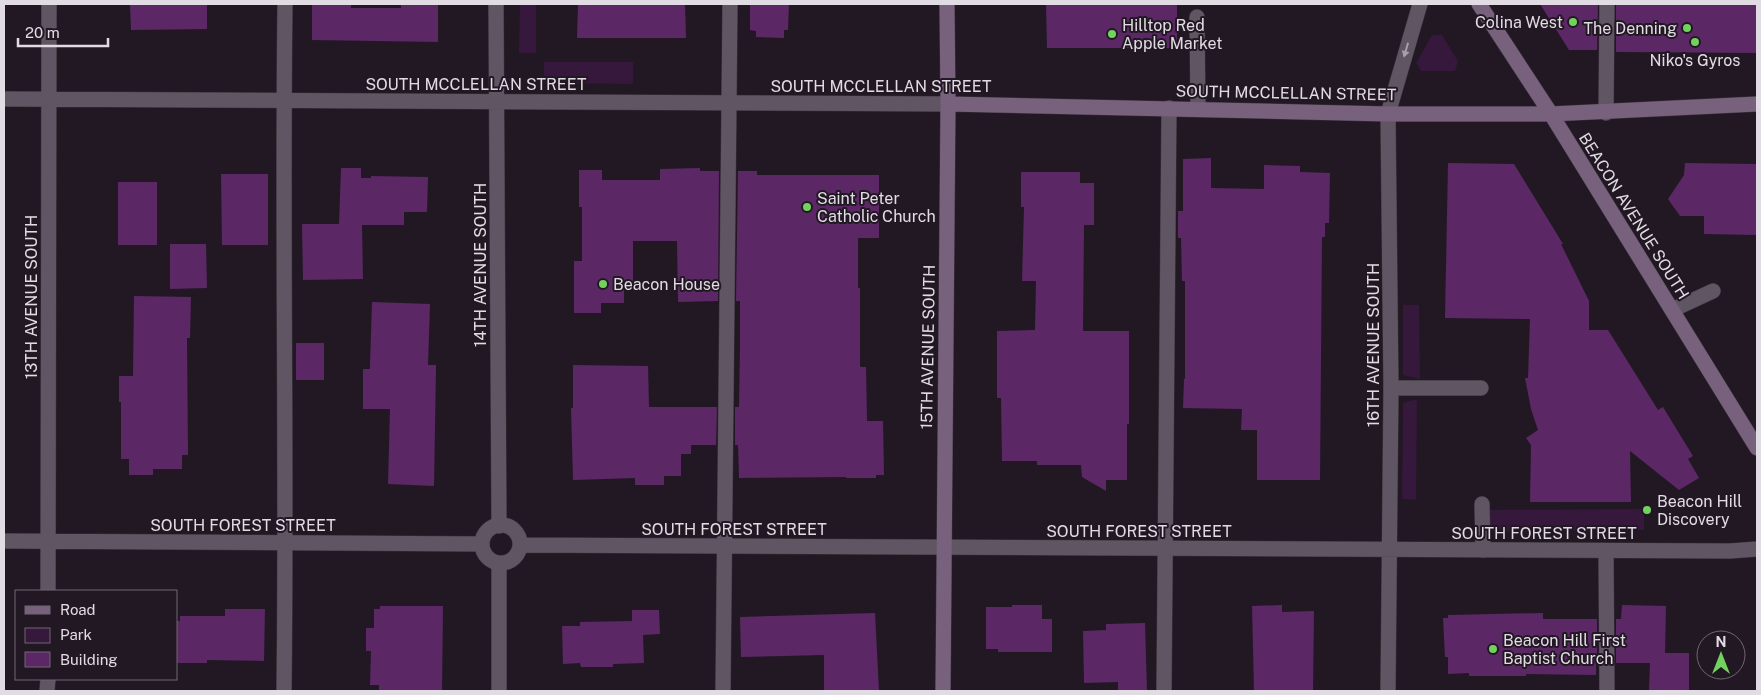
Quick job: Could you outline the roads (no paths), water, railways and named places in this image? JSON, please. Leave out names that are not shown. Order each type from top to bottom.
[{"type":"main road","name":"15TH AVENUE SOUTH","points":[[943,691],[948,104],[947,4]]},
{"type":"main road","name":"BEACON AVENUE SOUTH","points":[[1479,4],[1551,114],[1757,448]]},
{"type":"main road","name":"SOUTH MCCLELLAN STREET","points":[[948,104],[1388,114],[1606,113],[1757,104]]},
{"type":"street","name":"13TH AVENUE SOUTH","points":[[48,590],[49,4]]},
{"type":"street","points":[[284,691],[286,542],[283,101],[285,4]]},
{"type":"street","name":"14TH AVENUE SOUTH","points":[[496,4],[499,526]]},
{"type":"street","points":[[723,691],[730,4]]},
{"type":"street","name":"16TH AVENUE SOUTH","points":[[1388,691],[1392,388],[1388,114],[1420,4]]},
{"type":"street","points":[[1606,113],[1607,4]]},
{"type":"street","points":[[1197,18],[1198,109]]},
{"type":"street","name":"SOUTH MCCLELLAN STREET","points":[[4,99],[948,104]]},
{"type":"street","points":[[1164,691],[1170,108]]},
{"type":"street","points":[[1672,310],[1713,292]]},
{"type":"street","points":[[1392,388],[1481,388]]},
{"type":"street","points":[[1482,504],[1483,550]]},
{"type":"street","points":[[499,526],[511,529],[516,533],[520,545],[511,560],[499,563],[487,557],[483,551],[482,544],[487,531],[499,526]]},
{"type":"street","name":"SOUTH FOREST STREET","points":[[4,541],[482,544]]},
{"type":"street","name":"SOUTH FOREST STREET","points":[[520,545],[1730,552],[1757,549]]},
{"type":"street","points":[[1606,551],[1607,691]]},
{"type":"street","points":[[499,563],[499,691]]},
{"type":"place","name":"Colina West","points":[[1573,22]]},
{"type":"place","name":"The Denning","points":[[1687,28]]},
{"type":"place","name":"Hilltop Red Apple Market","points":[[1112,34]]},
{"type":"place","name":"Niko's Gyros","points":[[1695,42]]},
{"type":"place","name":"Saint Peter Catholic Church","points":[[807,207]]},
{"type":"place","name":"Beacon House","points":[[603,284]]},
{"type":"place","name":"Beacon Hill Discovery","points":[[1647,510]]},
{"type":"place","name":"Beacon Hill First Baptist Church","points":[[1493,649]]}]
